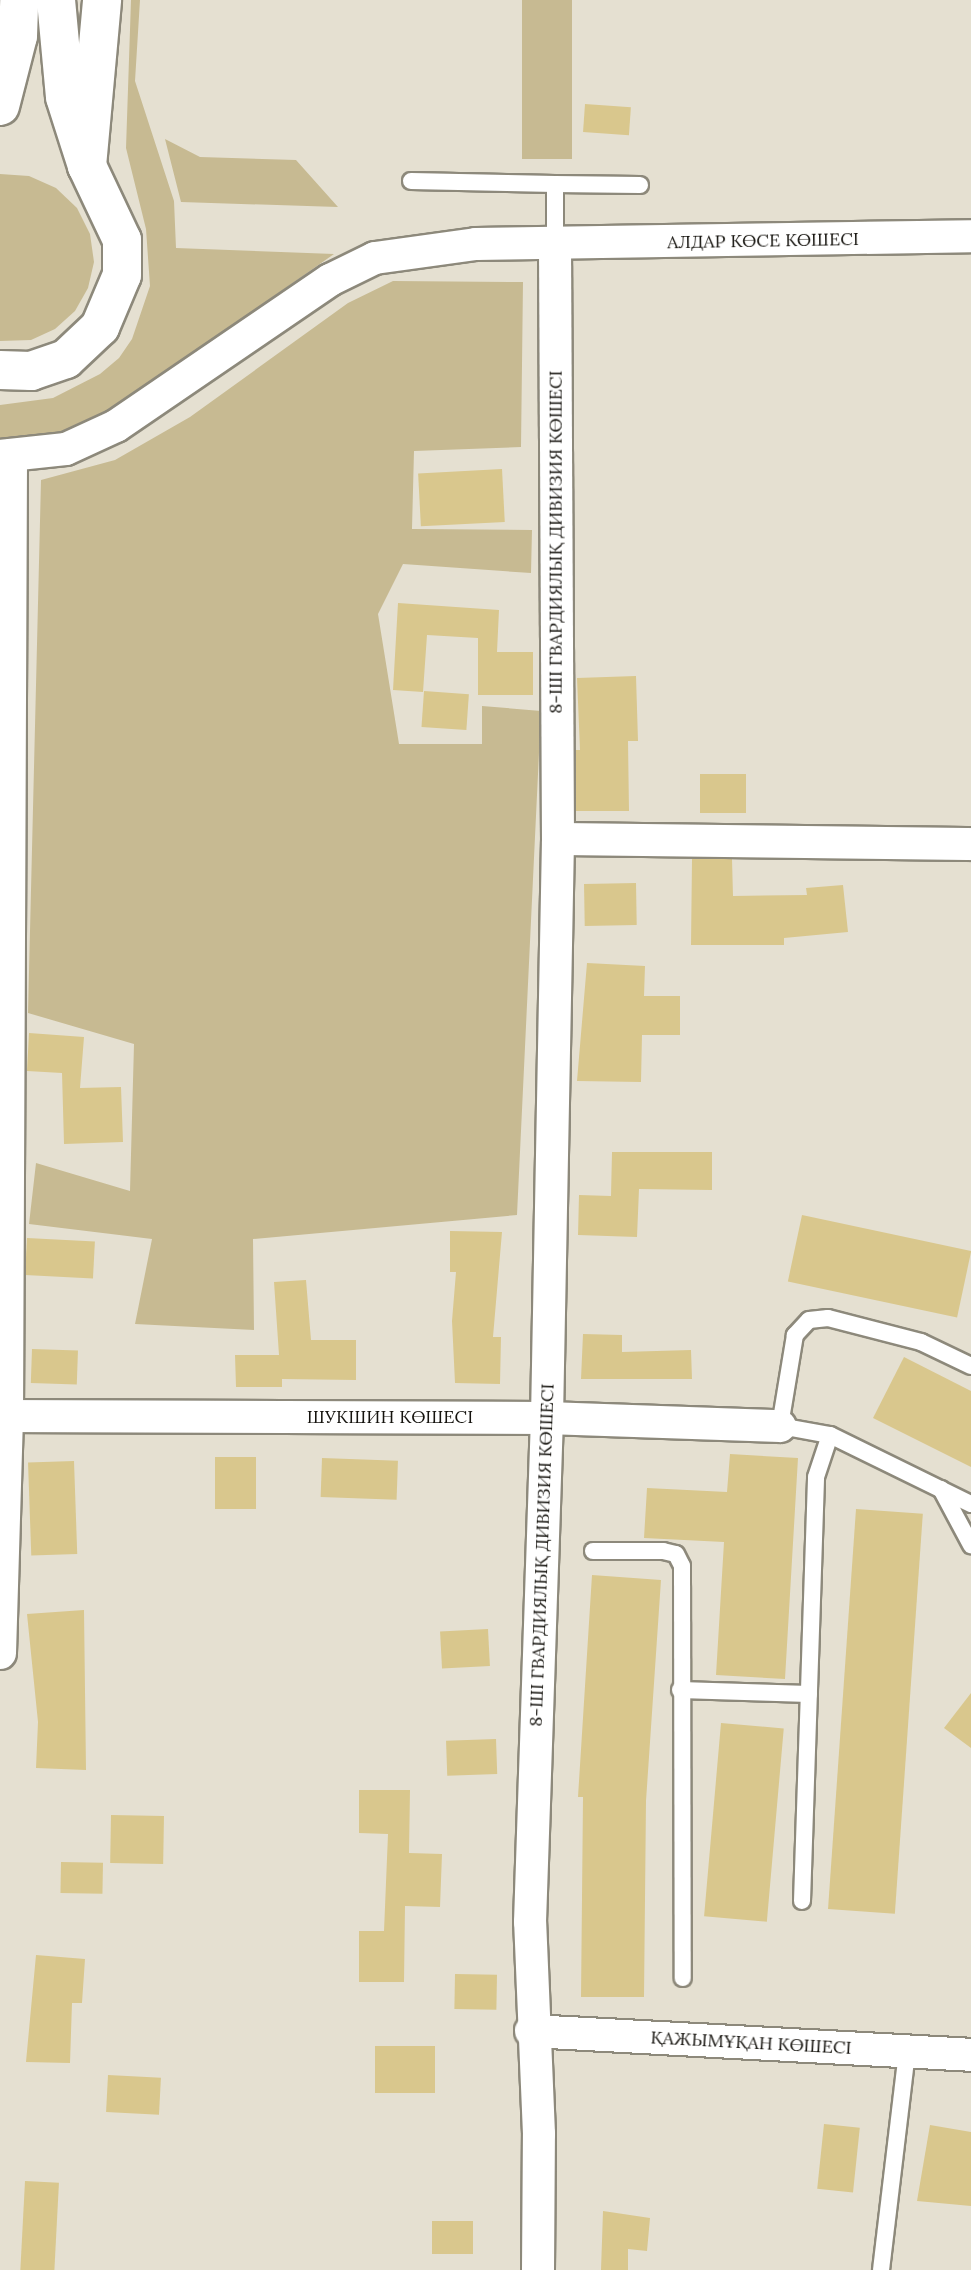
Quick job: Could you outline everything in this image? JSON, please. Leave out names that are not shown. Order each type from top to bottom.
[{"type":"main road","points":[[0,106],[18,36],[19,0]]},
{"type":"main road","points":[[0,370],[31,371],[66,359],[100,327],[122,275],[122,240],[87,166],[65,97],[57,0]]},
{"type":"main road","points":[[87,166],[102,0]]},
{"type":"street","name":"АЛДАР КӨСЕ КӨШЕСІ","points":[[6,455],[66,449],[116,426],[330,280],[374,258],[476,244],[555,245],[971,236]]},
{"type":"street","name":"8-ШІ ГВАРДИЯЛЫҚ ДИВИЗИЯ КӨШЕСІ","points":[[538,2270],[539,2134],[531,2031],[530,1922],[547,1418],[558,839],[555,245]]},
{"type":"street","points":[[0,1653],[4,1416],[6,455]]},
{"type":"street","points":[[558,839],[971,844]]},
{"type":"street","name":"ШУКШИН КӨШЕСІ","points":[[4,1416],[547,1418],[780,1426]]},
{"type":"street","name":"ҚАЖЫМҰҚАН КӨШЕСІ","points":[[531,2031],[971,2055]]},
{"type":"lane","points":[[411,181],[640,185]]},
{"type":"lane","points":[[555,184],[555,245]]},
{"type":"lane","points":[[971,1366],[921,1342],[828,1318],[809,1320],[795,1335],[780,1426],[830,1435],[971,1504]]},
{"type":"lane","points":[[802,1901],[816,1477],[830,1435]]},
{"type":"lane","points":[[942,1489],[971,1545]]},
{"type":"lane","points":[[593,1550],[676,1554],[682,1566],[680,1690],[683,1978]]},
{"type":"lane","points":[[680,1690],[809,1694]]},
{"type":"lane","points":[[881,2270],[907,2052]]},
{"type":"shaded area","points":[[131,0],[140,0],[135,81],[174,201],[176,248],[334,254],[148,385],[131,404],[68,437],[0,442],[0,405],[53,398],[100,374],[119,358],[132,339],[150,286],[146,229],[126,148]]},
{"type":"shaded area","points":[[522,0],[572,0],[572,159],[522,159]]},
{"type":"shaded area","points":[[165,139],[200,157],[296,160],[338,207],[181,202]]},
{"type":"shaded area","points":[[0,174],[29,176],[56,188],[77,208],[90,234],[94,262],[88,288],[75,311],[55,329],[31,340],[0,341]]},
{"type":"shaded area","points":[[393,281],[523,282],[521,447],[414,451],[412,529],[532,530],[531,573],[403,564],[378,614],[399,744],[482,744],[482,706],[541,711],[517,1215],[253,1239],[254,1330],[135,1324],[152,1239],[29,1224],[36,1163],[130,1191],[134,1044],[28,1013],[41,480],[115,460],[190,417],[348,303]]},
{"type":"building","points":[[585,104],[631,107],[629,135],[583,132]]},
{"type":"building","points":[[502,469],[505,522],[421,526],[418,473]]},
{"type":"building","points":[[398,603],[499,610],[497,652],[533,652],[533,695],[478,695],[478,638],[427,635],[423,692],[393,690]]},
{"type":"building","points":[[636,676],[638,741],[628,741],[629,811],[576,811],[576,750],[580,750],[577,678]]},
{"type":"building","points":[[424,691],[469,694],[466,730],[421,727]]},
{"type":"building","points":[[700,774],[746,774],[746,813],[700,813]]},
{"type":"building","points":[[692,859],[732,859],[733,896],[807,895],[806,888],[843,885],[848,932],[784,938],[784,945],[691,945]]},
{"type":"building","points":[[636,883],[637,925],[585,926],[584,884]]},
{"type":"building","points":[[587,963],[645,966],[644,996],[680,996],[680,1035],[642,1035],[641,1082],[577,1081]]},
{"type":"building","points":[[29,1033],[84,1037],[80,1088],[121,1087],[123,1142],[64,1144],[62,1073],[27,1071]]},
{"type":"building","points":[[612,1152],[712,1152],[712,1190],[639,1189],[637,1237],[578,1235],[579,1195],[611,1196]]},
{"type":"building","points":[[802,1215],[971,1251],[957,1317],[788,1282]]},
{"type":"building","points":[[450,1231],[502,1232],[493,1337],[501,1337],[500,1384],[455,1383],[452,1321],[456,1272],[450,1272]]},
{"type":"building","points":[[27,1238],[95,1242],[93,1279],[25,1275]]},
{"type":"building","points":[[306,1280],[311,1340],[356,1340],[356,1380],[282,1379],[282,1387],[236,1387],[235,1355],[279,1355],[274,1282]]},
{"type":"building","points":[[583,1334],[622,1335],[622,1352],[691,1350],[692,1379],[581,1379]]},
{"type":"building","points":[[32,1349],[78,1351],[77,1385],[31,1383]]},
{"type":"building","points":[[904,1357],[971,1391],[971,1467],[873,1418]]},
{"type":"building","points":[[730,1454],[798,1458],[785,1679],[716,1675],[724,1542],[644,1538],[647,1488],[727,1492]]},
{"type":"building","points":[[215,1457],[256,1457],[256,1509],[215,1509]]},
{"type":"building","points":[[322,1458],[398,1461],[397,1500],[321,1497]]},
{"type":"building","points":[[74,1461],[77,1554],[31,1556],[28,1463]]},
{"type":"building","points":[[856,1509],[923,1514],[895,1914],[828,1909]]},
{"type":"building","points":[[592,1575],[661,1580],[646,1801],[644,1997],[581,1997],[583,1797],[578,1797]]},
{"type":"building","points":[[84,1610],[86,1770],[36,1768],[38,1722],[27,1614]]},
{"type":"building","points":[[488,1629],[490,1666],[442,1668],[440,1632]]},
{"type":"building","points":[[971,1693],[971,1748],[944,1728]]},
{"type":"building","points":[[721,1723],[784,1728],[767,1922],[704,1916]]},
{"type":"building","points":[[496,1739],[497,1774],[447,1776],[446,1741]]},
{"type":"building","points":[[359,1790],[410,1790],[409,1853],[442,1854],[440,1907],[405,1906],[404,1982],[359,1982],[359,1931],[384,1931],[388,1834],[359,1833]]},
{"type":"building","points":[[111,1815],[164,1816],[163,1864],[110,1863]]},
{"type":"building","points":[[61,1862],[103,1863],[102,1894],[60,1893]]},
{"type":"building","points":[[36,1955],[85,1959],[82,2003],[72,2003],[70,2063],[26,2062]]},
{"type":"building","points":[[455,1974],[497,1975],[496,2010],[454,2009]]},
{"type":"building","points":[[375,2046],[435,2046],[435,2093],[375,2093]]},
{"type":"building","points":[[108,2075],[161,2078],[159,2115],[106,2112]]},
{"type":"building","points":[[824,2124],[860,2128],[853,2192],[817,2189]]},
{"type":"building","points":[[930,2125],[971,2132],[971,2206],[917,2201]]},
{"type":"building","points":[[25,2181],[59,2183],[54,2270],[20,2270]]},
{"type":"building","points":[[603,2211],[650,2218],[647,2251],[628,2249],[628,2270],[601,2270]]},
{"type":"building","points":[[432,2221],[473,2221],[473,2254],[432,2254]]}]
